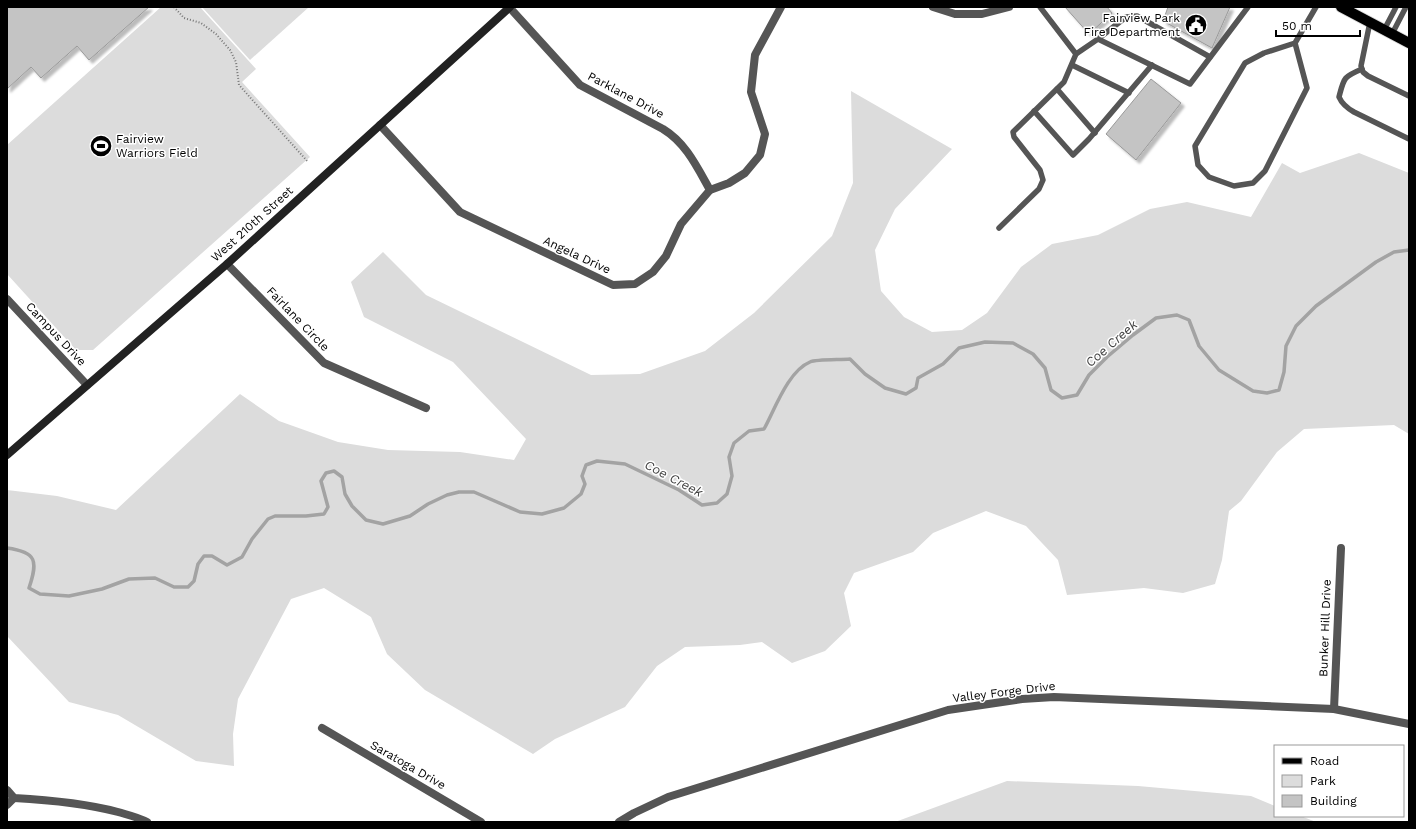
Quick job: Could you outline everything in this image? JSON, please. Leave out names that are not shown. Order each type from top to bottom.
[{"type":"main road","points":[[1341,7],[1409,43]]},
{"type":"street","name":"Parklane Drive","points":[[510,7],[580,85],[673,135],[694,161],[710,190]]},
{"type":"street","name":"West 210th Street","points":[[7,455],[227,264],[510,7]]},
{"type":"street","name":"Angela Drive","points":[[380,125],[460,212],[613,285],[635,284],[653,272],[666,256],[681,224],[710,190],[729,183],[745,173],[760,155],[765,134],[751,92],[755,55],[781,7]]},
{"type":"street","points":[[933,7],[955,14],[982,14],[1009,7]]},
{"type":"street","name":"Fairlane Circle","points":[[227,264],[324,363],[426,408]]},
{"type":"street","name":"Campus Drive","points":[[7,299],[88,385]]},
{"type":"street","name":"Bunker Hill Drive","points":[[1334,710],[1341,548]]},
{"type":"street","name":"Valley Forge Drive","points":[[619,822],[668,797],[948,710],[1022,699],[1054,697],[1334,710],[1409,724]]},
{"type":"street","name":"Saratoga Drive","points":[[322,728],[481,822]]},
{"type":"street","points":[[7,790],[14,798],[68,802],[100,807],[141,818],[147,822]]},
{"type":"street","points":[[7,805],[14,798]]},
{"type":"lane","points":[[1040,7],[1076,54]]},
{"type":"lane","points":[[1098,39],[1190,84],[1248,7]]},
{"type":"lane","points":[[1295,43],[1307,88],[1265,171],[1253,183],[1234,186],[1209,177],[1198,164],[1195,146],[1245,63],[1264,53],[1295,43],[1316,7]]},
{"type":"lane","points":[[1388,32],[1396,7]]},
{"type":"lane","points":[[1388,32],[1406,7]]},
{"type":"lane","points":[[999,228],[1039,189],[1043,180],[1040,170],[1014,137],[1013,132],[1064,82],[1076,54],[1126,17],[1137,16],[1210,57]]},
{"type":"lane","points":[[1370,22],[1361,66],[1362,69],[1368,76],[1409,96]]},
{"type":"lane","points":[[1072,65],[1129,92]]},
{"type":"lane","points":[[1034,111],[1073,154],[1095,133],[1152,65]]},
{"type":"lane","points":[[1362,69],[1349,75],[1344,80],[1338,97],[1341,102],[1354,112],[1409,139]]},
{"type":"lane","points":[[1057,89],[1095,133]]},
{"type":"path","points":[[174,7],[184,18],[201,23],[216,34],[230,50],[236,62],[239,85],[308,162]]},
{"type":"green space","points":[[161,7],[200,7],[256,69],[242,82],[310,157],[93,350],[76,350],[7,274],[7,145]]},
{"type":"green space","points":[[202,7],[309,7],[250,60]]},
{"type":"green space","points":[[851,91],[952,149],[895,209],[875,250],[881,291],[904,317],[932,332],[962,330],[987,313],[1021,267],[1052,244],[1098,235],[1150,209],[1187,202],[1251,217],[1282,163],[1300,173],[1359,153],[1409,173],[1409,434],[1394,425],[1304,429],[1277,452],[1241,501],[1229,511],[1222,560],[1215,584],[1183,593],[1144,588],[1067,595],[1058,560],[1026,526],[986,511],[933,533],[913,552],[854,573],[844,593],[851,626],[825,651],[792,663],[762,642],[740,645],[685,647],[657,666],[625,707],[555,739],[533,754],[425,690],[387,654],[371,617],[324,588],[291,599],[238,699],[233,734],[234,766],[196,761],[118,715],[69,702],[7,636],[7,490],[57,496],[116,510],[240,394],[279,421],[338,442],[388,450],[460,452],[514,460],[526,439],[453,362],[364,317],[351,282],[383,252],[426,295],[591,375],[640,374],[705,351],[754,313],[832,236],[853,183]]},
{"type":"green space","points":[[1007,781],[1138,786],[1251,796],[1274,806],[1274,817],[1304,817],[1316,822],[895,822]]},
{"type":"building","points":[[7,7],[149,7],[89,60],[77,46],[41,78],[31,67],[7,89]]},
{"type":"building","points":[[1065,7],[1107,7],[1112,13],[1089,34]]},
{"type":"building","name":"Fairview Park Fire Department","points":[[1168,7],[1230,7],[1212,48],[1163,21]]},
{"type":"building","points":[[1151,79],[1181,103],[1136,160],[1106,134]]},
{"type":"waterway","name":"Coe Creek","points":[[7,548],[24,552],[30,555],[33,559],[34,571],[29,588],[40,594],[69,596],[102,589],[129,579],[155,578],[174,587],[188,587],[194,581],[198,564],[204,556],[212,556],[227,565],[242,557],[252,539],[268,519],[275,516],[306,516],[324,514],[328,507],[321,481],[326,473],[334,471],[342,477],[345,494],[352,506],[366,520],[383,524],[410,516],[428,504],[447,495],[459,492],[474,492],[520,512],[542,514],[564,508],[581,494],[585,484],[582,476],[586,465],[597,461],[625,464],[679,490],[702,505],[717,503],[727,494],[732,476],[729,457],[734,443],[749,431],[764,429],[783,391],[795,373],[810,362],[850,359],[865,374],[885,388],[906,394],[916,388],[918,378],[943,364],[959,348],[985,342],[1013,343],[1033,354],[1045,368],[1051,390],[1062,398],[1077,395],[1089,375],[1107,357],[1156,318],[1177,315],[1189,320],[1199,346],[1219,370],[1253,391],[1267,393],[1279,390],[1284,372],[1286,346],[1296,326],[1316,306],[1376,262],[1394,252],[1409,250]]},
{"type":"place","name":"Fairview Park Fire Department","points":[[1196,25]]},
{"type":"place","name":"Fairview Warriors Field","points":[[101,146]]}]
